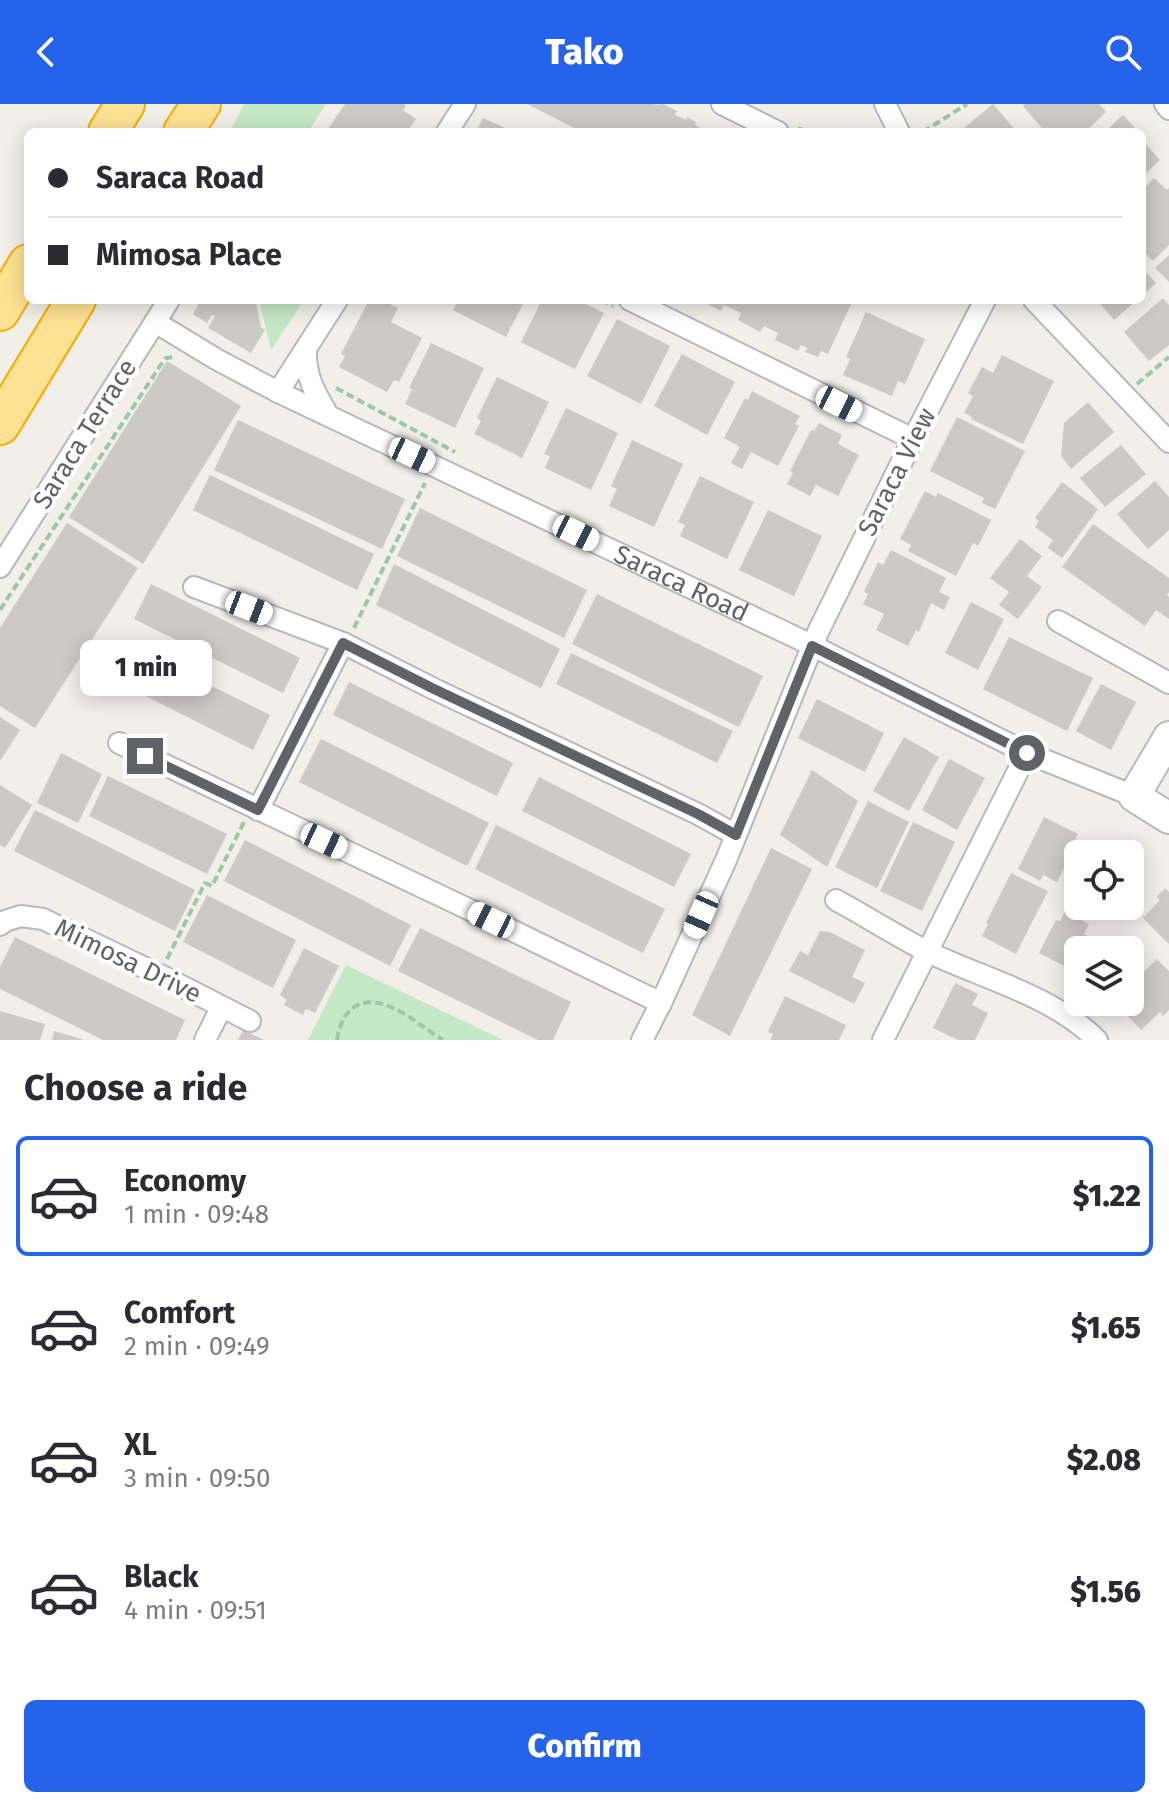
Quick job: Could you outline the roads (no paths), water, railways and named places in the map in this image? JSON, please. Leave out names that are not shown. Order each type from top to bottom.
[{"type":"highway","points":[[110,128],[125,104]]},
{"type":"highway","points":[[186,128],[201,104]]},
{"type":"highway","points":[[0,311],[24,271]]},
{"type":"highway","points":[[0,425],[74,304]]},
{"type":"street","points":[[450,128],[465,104]]},
{"type":"street","points":[[722,104],[770,128]]},
{"type":"street","points":[[885,104],[895,128]]},
{"type":"street","points":[[1165,104],[1169,109]]},
{"type":"street","name":"Saraca Terrace","points":[[0,567],[166,304]]},
{"type":"street","points":[[278,392],[335,304]]},
{"type":"street","points":[[638,304],[913,439]]},
{"type":"street","name":"Saraca View","points":[[642,1040],[736,835],[812,646],[983,304]]},
{"type":"street","points":[[1038,304],[1169,442]]},
{"type":"street","name":"Saraca Road","points":[[155,322],[278,392],[812,646],[1027,753],[1134,796],[1169,818]]},
{"type":"street","points":[[306,350],[305,367],[313,390],[328,415]]},
{"type":"street","points":[[194,587],[346,640],[434,689],[736,835]]},
{"type":"street","points":[[1058,621],[1169,683]]},
{"type":"street","points":[[251,815],[346,640]]},
{"type":"street","points":[[1134,796],[1169,737]]},
{"type":"street","points":[[119,743],[251,815],[479,914],[661,1003]]},
{"type":"street","points":[[883,1040],[1027,753]]},
{"type":"street","points":[[836,900],[927,951],[1061,1010],[1097,1040]]},
{"type":"street","name":"Mimosa Drive","points":[[0,925],[21,916],[43,919],[221,1008],[205,1040]]},
{"type":"street","points":[[221,1008],[250,1021]]}]
